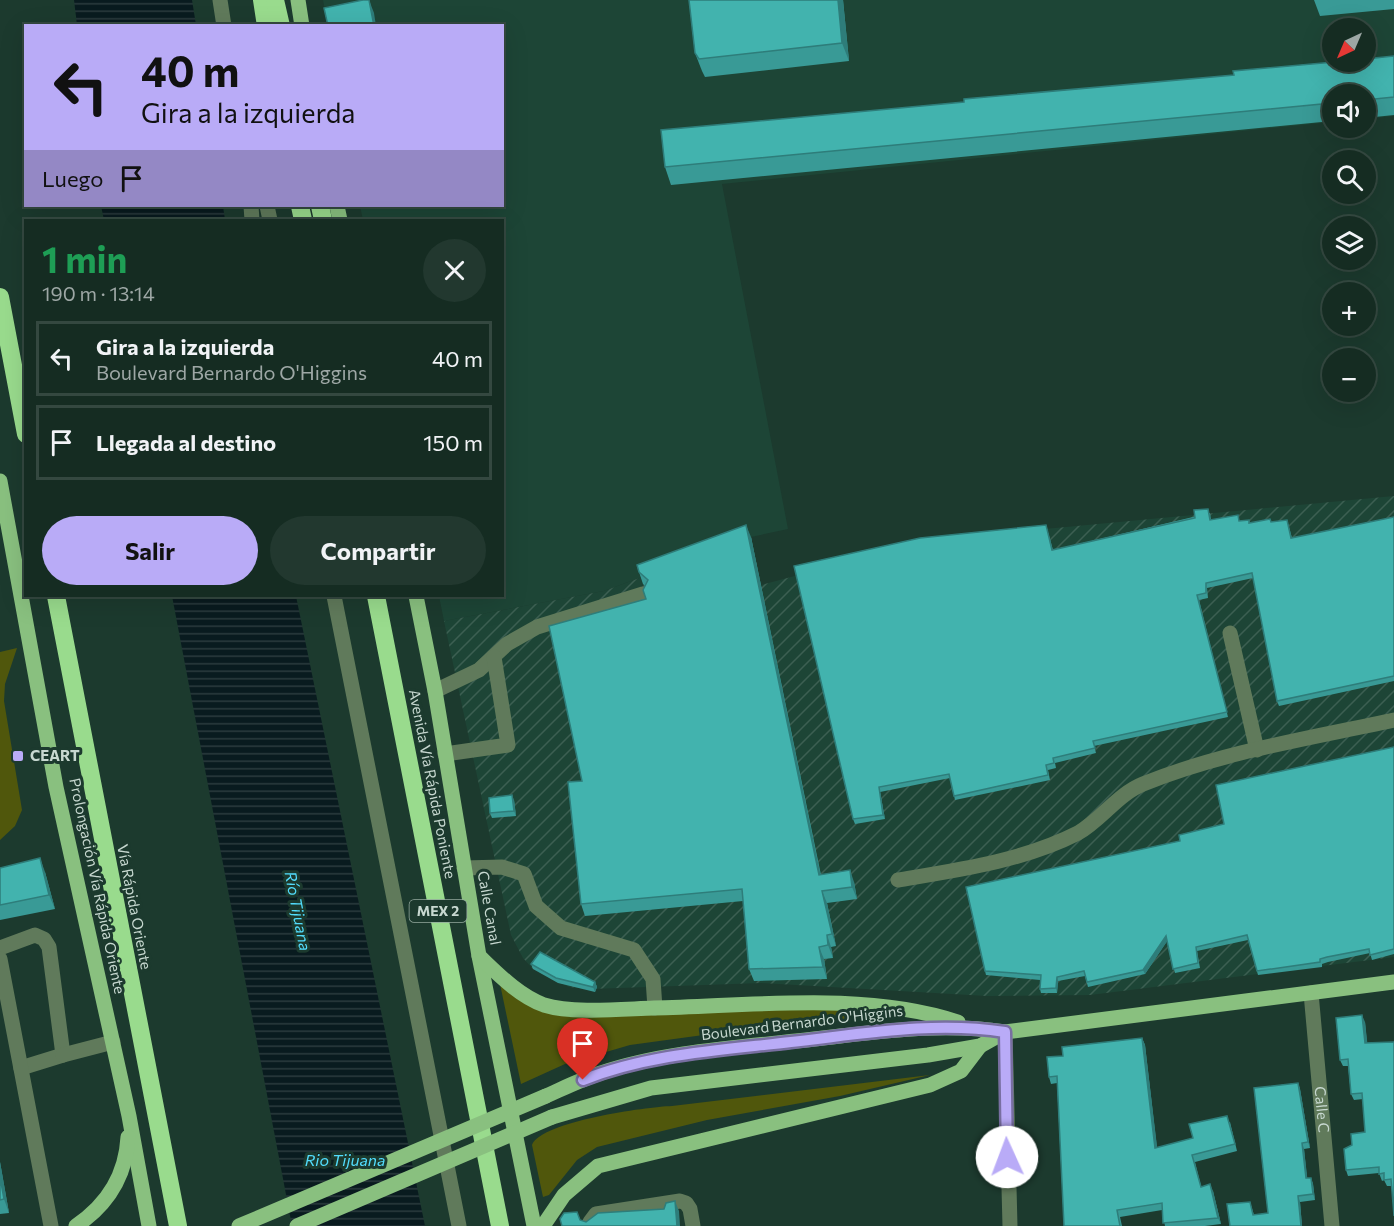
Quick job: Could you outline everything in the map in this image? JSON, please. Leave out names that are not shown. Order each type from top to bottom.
[{"type":"highway","points":[[262,0],[266,24]]},
{"type":"highway","points":[[275,0],[281,24]]},
{"type":"highway","points":[[0,297],[24,423]]},
{"type":"highway","name":"Vía Rápida Oriente","points":[[56,597],[178,1226]]},
{"type":"highway","name":"Avenida Vía Rápida Poniente","points":[[376,597],[500,1226]]},
{"type":"main road","points":[[298,0],[302,24]]},
{"type":"main road","name":"Prolongación Vía Rápida Oriente","points":[[0,481],[56,787],[129,1116],[149,1226]]},
{"type":"main road","name":"Calle Canal","points":[[416,597],[435,691],[479,956],[534,1226]]},
{"type":"main road","points":[[479,956],[508,983],[544,1005],[591,1010],[824,1004],[881,1006],[932,1013],[975,1028]]},
{"type":"main road","name":"Boulevard Bernardo O'Higgins","points":[[239,1226],[602,1073],[645,1062],[719,1050],[927,1026],[1005,1032],[1394,982]]},
{"type":"main road","name":"Boulevard Bernardo O'Higgins","points":[[297,1226],[552,1117],[651,1088],[928,1055],[980,1046],[1005,1032]]},
{"type":"main road","points":[[543,1226],[564,1195],[598,1166],[930,1085],[961,1071],[980,1046]]},
{"type":"main road","points":[[76,1226],[106,1201],[123,1167],[129,1116]]},
{"type":"street","points":[[220,0],[224,24]]},
{"type":"street","points":[[435,691],[478,670],[519,636],[537,627],[643,594]]},
{"type":"street","points":[[334,597],[459,1226]]},
{"type":"street","points":[[1230,633],[1257,750]]},
{"type":"street","points":[[445,754],[508,745],[494,657]]},
{"type":"street","points":[[898,880],[977,866],[1027,852],[1079,832],[1140,785],[1257,750],[1394,720]]},
{"type":"street","points":[[464,868],[502,867],[524,874],[536,906],[561,928],[634,950],[653,979],[655,1008]]},
{"type":"street","points":[[0,948],[35,935],[44,939],[49,947],[63,1055]]},
{"type":"street","points":[[0,959],[51,1226]]},
{"type":"street","name":"Calle C","points":[[1311,993],[1332,1226]]},
{"type":"street","points":[[1005,1032],[1010,1226]]},
{"type":"street","points":[[21,1068],[113,1042]]},
{"type":"street","points":[[590,1222],[596,1214],[680,1201],[686,1203],[690,1209],[693,1226]]},
{"type":"shaded area","points":[[323,0],[1394,0],[1394,116],[1376,118],[1376,84],[1322,84],[1322,123],[722,184],[788,529],[751,537],[604,591],[444,621],[439,597],[504,597],[504,219],[363,219],[360,207],[504,207],[504,24],[328,24]]},
{"type":"shaded area","points":[[1394,496],[1394,957],[1090,995],[987,996],[761,983],[590,989],[569,987],[533,969],[523,958],[511,935],[444,621],[604,591],[751,537],[761,585],[930,540]]},
{"type":"green space","points":[[17,648],[5,684],[4,701],[22,810],[15,826],[0,840],[0,652]]},
{"type":"green space","points":[[500,984],[535,1006],[841,1010],[909,1014],[769,1026],[630,1045],[565,1064],[521,1084]]},
{"type":"green space","points":[[930,1075],[840,1096],[707,1120],[597,1147],[577,1160],[549,1195],[543,1197],[532,1145],[540,1136],[574,1122],[641,1109]]},
{"type":"water","points":[[74,0],[192,0],[196,24],[77,24]]},
{"type":"water","points":[[101,207],[223,207],[225,219],[104,219]]},
{"type":"water","name":"Rio Tijuana","points":[[172,597],[296,597],[425,1226],[292,1226]]},
{"type":"building","points":[[369,0],[374,24],[328,24],[324,8]]},
{"type":"building","points":[[689,0],[838,0],[842,43],[699,59],[695,53]]},
{"type":"building","points":[[1394,56],[1394,97],[1376,99],[1376,84],[1322,84],[1322,104],[665,167],[661,130],[964,102],[964,99],[1234,75],[1233,71],[1322,63],[1322,72],[1376,72],[1376,58]]},
{"type":"building","points":[[1208,509],[1210,520],[1238,515],[1239,521],[1249,520],[1249,523],[1270,519],[1271,522],[1287,520],[1291,538],[1394,517],[1394,676],[1277,701],[1252,573],[1206,583],[1206,593],[1197,595],[1227,712],[1093,741],[1095,748],[1053,758],[1054,763],[1046,765],[1048,775],[954,796],[949,774],[879,787],[883,815],[853,819],[794,566],[920,538],[1046,525],[1052,550],[1195,518],[1194,510]]},
{"type":"building","points":[[746,525],[819,875],[850,870],[852,887],[822,891],[832,934],[827,935],[828,945],[819,947],[823,967],[749,969],[742,889],[581,904],[568,782],[582,781],[549,626],[646,599],[643,590],[648,580],[639,572],[637,565]]},
{"type":"building","points":[[1394,747],[1394,949],[1370,955],[1369,949],[1327,957],[1320,959],[1320,962],[1257,971],[1247,935],[1196,947],[1198,963],[1173,969],[1166,936],[1143,970],[1087,982],[1084,971],[1057,977],[1056,988],[1040,989],[1041,975],[985,971],[966,887],[1180,841],[1179,835],[1224,824],[1216,785]]},
{"type":"building","points":[[512,795],[514,811],[490,813],[489,798]]},
{"type":"building","points":[[40,858],[49,895],[0,905],[0,868]]},
{"type":"building","points":[[540,952],[595,982],[593,987],[556,978],[531,964]]},
{"type":"building","points":[[1362,1015],[1365,1043],[1394,1042],[1394,1216],[1391,1179],[1384,1180],[1384,1173],[1379,1174],[1379,1167],[1346,1170],[1344,1149],[1352,1145],[1351,1134],[1365,1132],[1362,1093],[1351,1094],[1348,1059],[1340,1060],[1336,1018]]},
{"type":"building","points":[[1142,1038],[1155,1148],[1193,1138],[1189,1124],[1227,1116],[1235,1144],[1192,1155],[1201,1187],[1210,1184],[1218,1218],[1163,1223],[1162,1203],[1117,1210],[1120,1226],[1064,1226],[1057,1076],[1049,1077],[1047,1057],[1063,1056],[1062,1047]]},
{"type":"building","points":[[1298,1083],[1308,1142],[1302,1143],[1306,1178],[1311,1178],[1313,1194],[1298,1196],[1301,1226],[1230,1226],[1227,1204],[1250,1202],[1253,1215],[1268,1213],[1254,1088]]},
{"type":"building","points":[[0,1177],[4,1199],[0,1200]]},
{"type":"building","points":[[675,1201],[677,1226],[562,1226],[560,1219],[564,1213],[577,1212],[580,1220],[586,1222],[598,1213],[664,1209],[666,1203]]},
{"type":"place","name":"CEART","points":[[18,756]]},
{"type":"route","points":[[583,1080],[645,1062],[719,1050],[927,1026],[1005,1032],[1007,1157]]},
{"type":"water label","name":"Río Tijuana","points":[[298,911]]}]
